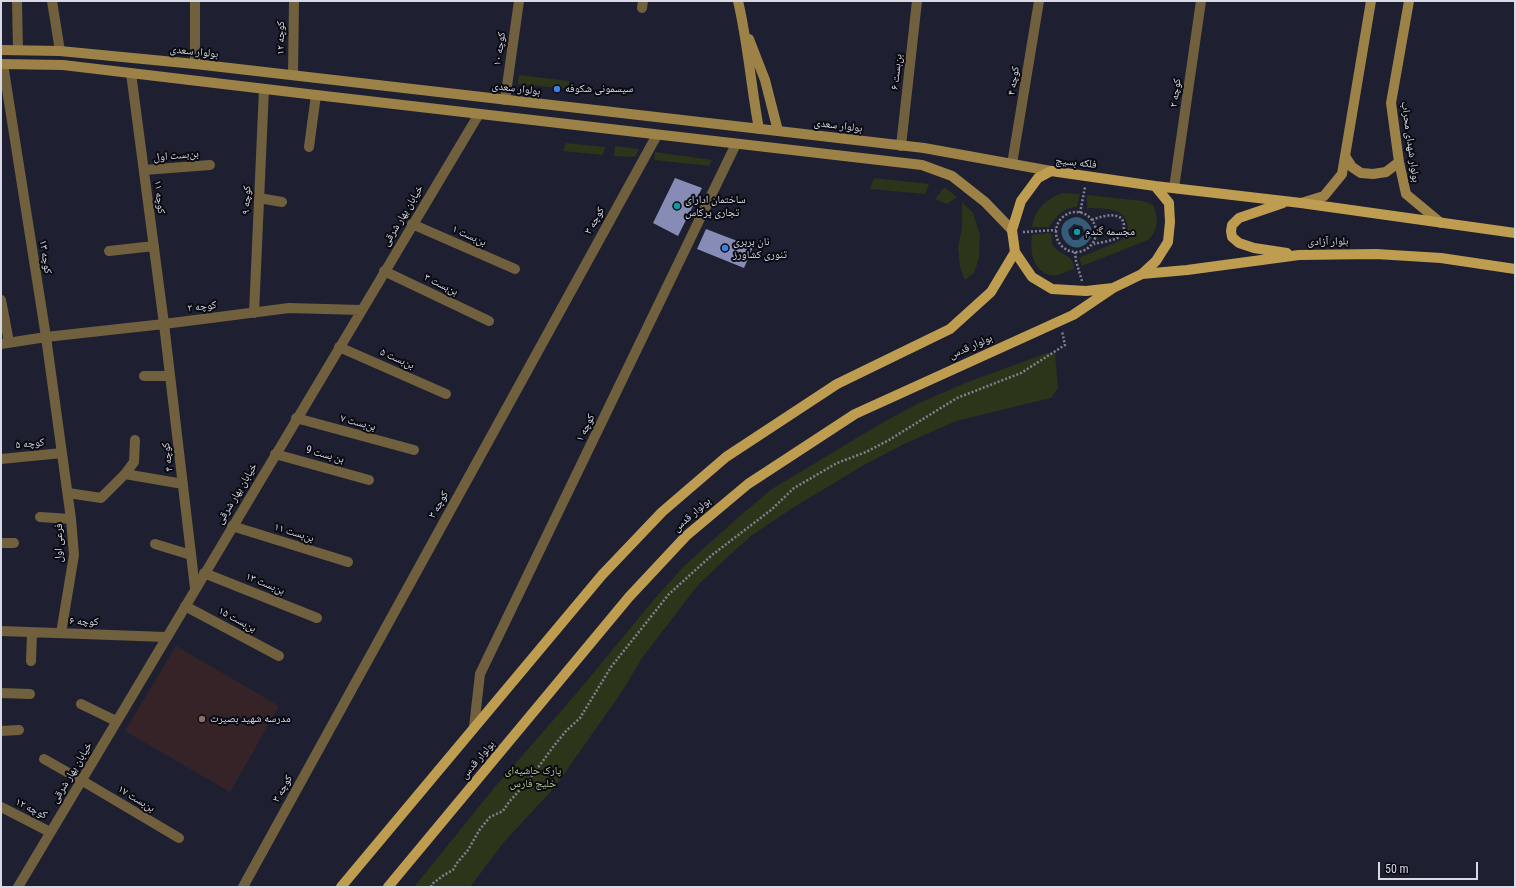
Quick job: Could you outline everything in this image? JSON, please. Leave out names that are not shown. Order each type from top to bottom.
[{"type":"main road","points":[[738,1],[743,24],[759,129]]},
{"type":"main road","points":[[1301,203],[1324,196],[1342,174],[1371,1]]},
{"type":"main road","name":"بولوار شهدای محراب","points":[[1409,1],[1391,103],[1399,162],[1406,194],[1441,223]]},
{"type":"main road","points":[[743,24],[765,80],[778,131]]},
{"type":"main road","name":"بولوار سعدی","points":[[1,50],[60,50],[293,75],[924,148],[1051,171]]},
{"type":"main road","points":[[2,64],[63,65],[922,165],[952,176],[985,202],[1012,231]]},
{"type":"main road","points":[[1345,156],[1352,166],[1360,173],[1373,174],[1386,172],[1399,162]]},
{"type":"main road","name":"فلکه بسیج","points":[[1051,171],[1155,186],[1169,203],[1170,222],[1168,242],[1156,261],[1142,274],[1113,288],[1086,291],[1052,289],[1032,277],[1015,252],[1012,231],[1021,201],[1038,178],[1051,171]]},
{"type":"main road","points":[[1155,186],[1287,201],[1515,233]]},
{"type":"main road","points":[[1287,201],[1239,218],[1232,225],[1232,237],[1239,243],[1254,248],[1299,255]]},
{"type":"main road","name":"بولوار قدس","points":[[341,887],[602,575],[662,512],[726,457],[837,384],[950,329],[991,292],[1015,252]]},
{"type":"main road","name":"بلوار آزادی","points":[[1142,274],[1187,270],[1299,255],[1376,254],[1441,258],[1515,269]]},
{"type":"main road","name":"بولوار قدس","points":[[388,887],[628,597],[686,536],[736,493],[855,414],[1073,315],[1113,288]]},
{"type":"street","points":[[17,1],[18,50]]},
{"type":"street","points":[[52,1],[60,50]]},
{"type":"street","points":[[195,1],[195,64]]},
{"type":"street","name":"کوچه ۱۲","points":[[293,75],[294,1]]},
{"type":"street","name":"کوچه ۱۰","points":[[505,100],[519,1]]},
{"type":"street","name":"بن‌بست ۶","points":[[901,146],[917,1]]},
{"type":"street","name":"کوچه ۴","points":[[1012,164],[1039,1]]},
{"type":"street","name":"کوچه ۲","points":[[1174,188],[1201,1]]},
{"type":"street","name":"کوچه ۱۳","points":[[2,64],[46,336],[62,453]]},
{"type":"street","name":"کوچه ۱۱","points":[[131,73],[164,324]]},
{"type":"street","name":"کوچه ۹","points":[[254,313],[264,89]]},
{"type":"street","points":[[309,147],[316,95]]},
{"type":"street","name":"خیابان بهار شرقی","points":[[18,887],[478,114]]},
{"type":"street","name":"کوچه ۳","points":[[243,887],[657,135]]},
{"type":"street","name":"کوچه ۱","points":[[474,727],[480,674],[736,144]]},
{"type":"street","name":"بن‌بست اول","points":[[144,170],[210,165]]},
{"type":"street","points":[[259,198],[282,202]]},
{"type":"street","name":"بن‌بست ۱","points":[[412,224],[515,269]]},
{"type":"street","points":[[109,251],[154,246]]},
{"type":"street","name":"بن‌بست ۳","points":[[384,271],[489,321]]},
{"type":"street","points":[[1,300],[5,343],[46,336]]},
{"type":"street","name":"کوچه ۲","points":[[46,336],[164,324],[289,308],[361,310]]},
{"type":"street","name":"کوچه ۴","points":[[164,324],[196,588]]},
{"type":"street","name":"بن‌بست ۵","points":[[339,347],[446,394]]},
{"type":"street","points":[[144,376],[170,376]]},
{"type":"street","name":"بن‌بست ۷","points":[[296,418],[414,450]]},
{"type":"street","points":[[68,493],[101,498],[134,462],[135,440]]},
{"type":"street","name":"کوچه ۵","points":[[1,459],[62,453]]},
{"type":"street","name":"فرعی اول","points":[[61,634],[74,555],[68,493],[62,453]]},
{"type":"street","name":"بن بست 9","points":[[275,454],[369,480]]},
{"type":"street","points":[[124,474],[183,484]]},
{"type":"street","points":[[40,517],[71,519]]},
{"type":"street","name":"بن‌بست ۱۱","points":[[232,526],[348,562]]},
{"type":"street","points":[[1,543],[14,543]]},
{"type":"street","points":[[155,544],[192,555]]},
{"type":"street","name":"بن‌بست ۱۳","points":[[204,573],[317,618]]},
{"type":"street","name":"بن‌بست ۱۵","points":[[185,606],[279,656]]},
{"type":"street","name":"کوچه ۶","points":[[1,631],[166,637]]},
{"type":"street","points":[[31,660],[32,632]]},
{"type":"street","points":[[1,693],[30,694]]},
{"type":"street","points":[[81,704],[116,721]]},
{"type":"street","points":[[1,731],[19,730]]},
{"type":"street","name":"بن‌بست ۱۷","points":[[44,759],[179,838]]},
{"type":"street","name":"کوچه ۱۲","points":[[1,807],[50,832]]},
{"type":"path","points":[[1080,212],[1087,176]]},
{"type":"path","points":[[1092,220],[1098,217],[1116,215],[1122,219],[1124,225],[1123,231],[1120,236],[1094,244],[1087,250],[1075,252],[1069,251],[1060,244],[1057,239],[1056,230],[1059,221],[1064,216],[1070,213],[1080,212],[1089,216],[1096,228],[1097,234],[1094,244]]},
{"type":"path","points":[[1012,231],[1056,230]]},
{"type":"path","points":[[1075,252],[1076,262],[1086,291]]},
{"type":"path","points":[[431,887],[432,884],[453,870],[468,850],[480,829],[490,817],[503,811],[508,802],[526,783],[566,731],[580,718],[611,667],[645,623],[669,594],[701,564],[771,510],[794,488],[837,462],[866,452],[889,440],[957,398],[1021,373],[1065,345],[1060,321]]},
{"type":"shaded area","name":"مدرسه شهید بصیرت","points":[[176,646],[279,706],[230,792],[125,731]]},
{"type":"green space","points":[[519,75],[569,81],[569,89],[518,84]]},
{"type":"green space","points":[[566,143],[605,147],[603,155],[563,151]]},
{"type":"green space","points":[[615,146],[639,149],[635,157],[614,156]]},
{"type":"green space","points":[[655,152],[712,160],[709,166],[654,160]]},
{"type":"green space","points":[[874,178],[929,184],[925,194],[870,189]]},
{"type":"green space","points":[[944,187],[957,197],[947,204],[935,199]]},
{"type":"green space","points":[[1062,193],[1080,194],[1077,207],[1064,211],[1049,227],[1032,227],[1038,210],[1051,198]]},
{"type":"green space","points":[[1087,195],[1143,201],[1153,205],[1157,219],[1154,233],[1148,240],[1082,266],[1079,258],[1122,240],[1128,230],[1125,218],[1116,211],[1087,208]]},
{"type":"green space","points":[[962,202],[973,213],[980,235],[979,258],[974,273],[965,280],[960,267],[958,248],[962,227]]},
{"type":"green space","points":[[1051,234],[1053,245],[1057,250],[1072,260],[1074,269],[1059,275],[1050,275],[1039,269],[1032,253],[1032,235]]},
{"type":"green space","name":"پارک حاشیه‌ای خلیج فارس","points":[[1047,353],[1055,353],[1058,388],[1051,398],[956,421],[902,445],[864,465],[791,509],[751,536],[698,585],[642,658],[623,690],[555,787],[504,842],[470,887],[414,887],[494,788],[576,694],[651,603],[684,566],[741,515],[772,489],[880,424],[917,404],[965,383]]},
{"type":"water","points":[[1077,217],[1081,218],[1088,223],[1092,230],[1091,238],[1081,247],[1074,247],[1068,244],[1063,238],[1061,232],[1063,225],[1068,220]],"holes":[[[1074,224],[1082,226],[1084,235],[1078,240],[1073,240],[1069,235],[1068,230]]]},
{"type":"building","name":"ساختمان ادارای تجاری پرکاس","points":[[675,178],[702,188],[678,236],[653,223]]},
{"type":"building","name":"نان بربری تنوری کشاورز","points":[[706,229],[753,247],[744,268],[697,249]]},
{"type":"place","name":"سیسمونی شکوفه","points":[[557,89]]},
{"type":"place","name":"ساختمان ادارای تجاری پرکاس","points":[[677,206]]},
{"type":"place","name":"مجسمه گندم","points":[[1077,232]]},
{"type":"place","name":"نان بربری تنوری کشاورز","points":[[725,248]]},
{"type":"place","name":"مدرسه شهید بصیرت","points":[[202,719]]}]
